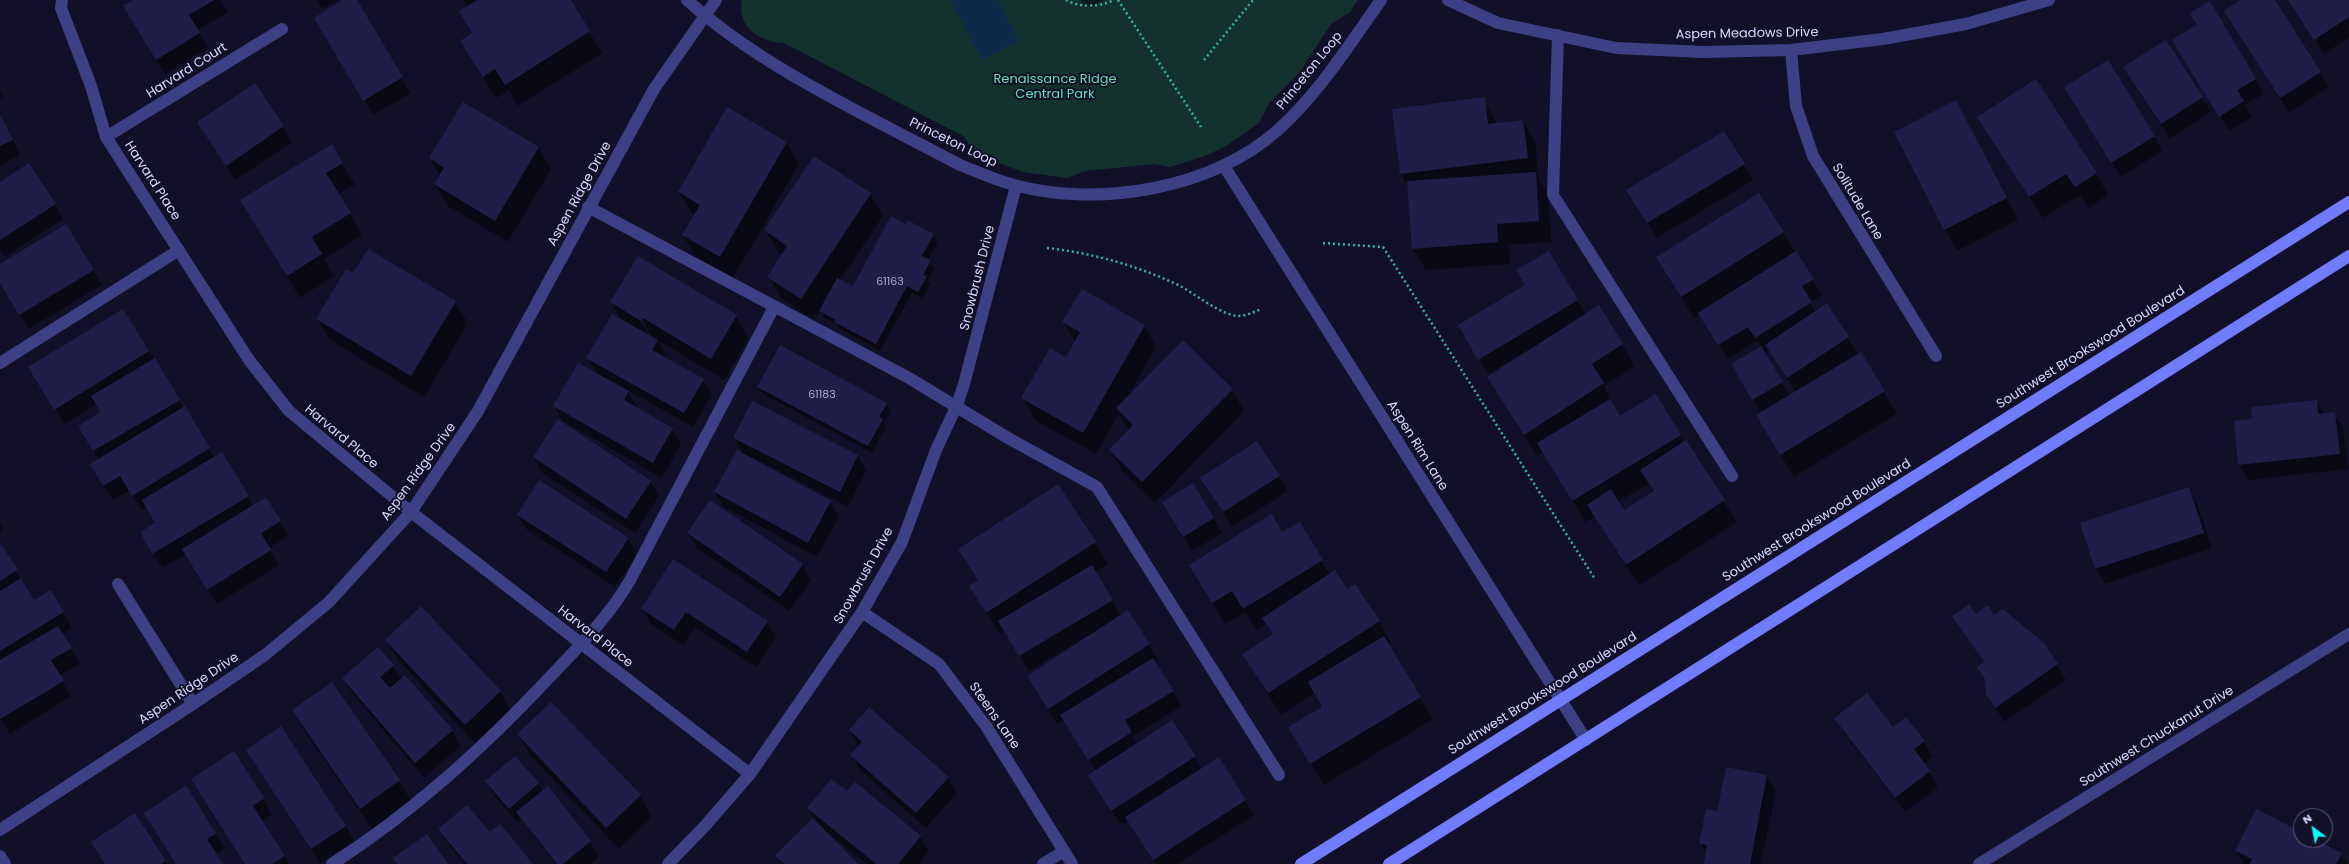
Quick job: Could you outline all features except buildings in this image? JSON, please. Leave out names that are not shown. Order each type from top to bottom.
[{"type":"main road","name":"Southwest Brookswood Boulevard","points":[[1301,864],[2349,202]]},
{"type":"main road","points":[[1388,864],[2349,256]]},
{"type":"street","name":"Harvard Place","points":[[62,0],[61,8],[92,86],[106,137],[249,360],[289,411],[411,512],[750,774]]},
{"type":"street","name":"Princeton Loop","points":[[687,0],[704,16],[759,54],[828,94],[960,165],[995,180],[1016,186],[1068,194],[1130,191],[1169,185],[1224,166],[1260,144],[1296,112],[1335,66],[1382,0]]},
{"type":"street","name":"Aspen Ridge Drive","points":[[0,830],[193,704],[265,655],[329,602],[370,560],[411,512],[478,411],[588,207],[654,89],[716,0]]},
{"type":"street","name":"Aspen Meadows Drive","points":[[1448,0],[1498,23],[1616,48],[1703,52],[1791,50],[1842,45],[1932,31],[2003,14],[2049,0]]},
{"type":"street","name":"Harvard Court","points":[[106,137],[282,29]]},
{"type":"street","points":[[1558,35],[1553,195],[1732,476]]},
{"type":"street","name":"Solitude Lane","points":[[1791,50],[1796,106],[1813,156],[1936,356]]},
{"type":"street","name":"Aspen Rim Lane","points":[[1224,166],[1586,740]]},
{"type":"street","name":"Snowbrush Drive","points":[[668,864],[704,827],[750,774],[862,612],[902,542],[936,450],[957,405],[973,356],[1016,186]]},
{"type":"street","points":[[588,207],[909,378],[957,405],[1008,438],[1097,488],[1279,775]]},
{"type":"street","points":[[0,363],[179,250]]},
{"type":"street","points":[[332,864],[377,835],[439,786],[495,734],[608,616],[629,582],[774,307]]},
{"type":"street","points":[[118,584],[193,704]]},
{"type":"street","name":"Steens Lane","points":[[862,612],[938,664],[986,726],[1072,864]]},
{"type":"street","name":"Southwest Chuckanut Drive","points":[[1979,864],[2349,634]]},
{"type":"street","points":[[1043,864],[1064,851]]},
{"type":"street","points":[[0,856],[5,864]]},
{"type":"path","points":[[1066,0],[1086,6],[1102,5],[1114,0]]},
{"type":"path","points":[[1118,0],[1201,127]]},
{"type":"path","points":[[1204,60],[1253,0]]},
{"type":"path","points":[[1322,243],[1383,247],[1595,579]]},
{"type":"path","points":[[1047,248],[1098,257],[1131,266],[1176,284],[1232,315],[1247,315],[1261,309]]},
{"type":"green space","name":"Renaissance Ridge Central Park","points":[[742,0],[1358,0],[1350,12],[1331,24],[1300,72],[1269,103],[1259,123],[1226,146],[1205,156],[1170,167],[1155,164],[1085,171],[1067,178],[1023,172],[976,154],[963,136],[784,43],[759,37],[752,32],[743,18],[741,10]]},
{"type":"water","points":[[951,0],[998,0],[1019,41],[982,60]]}]
